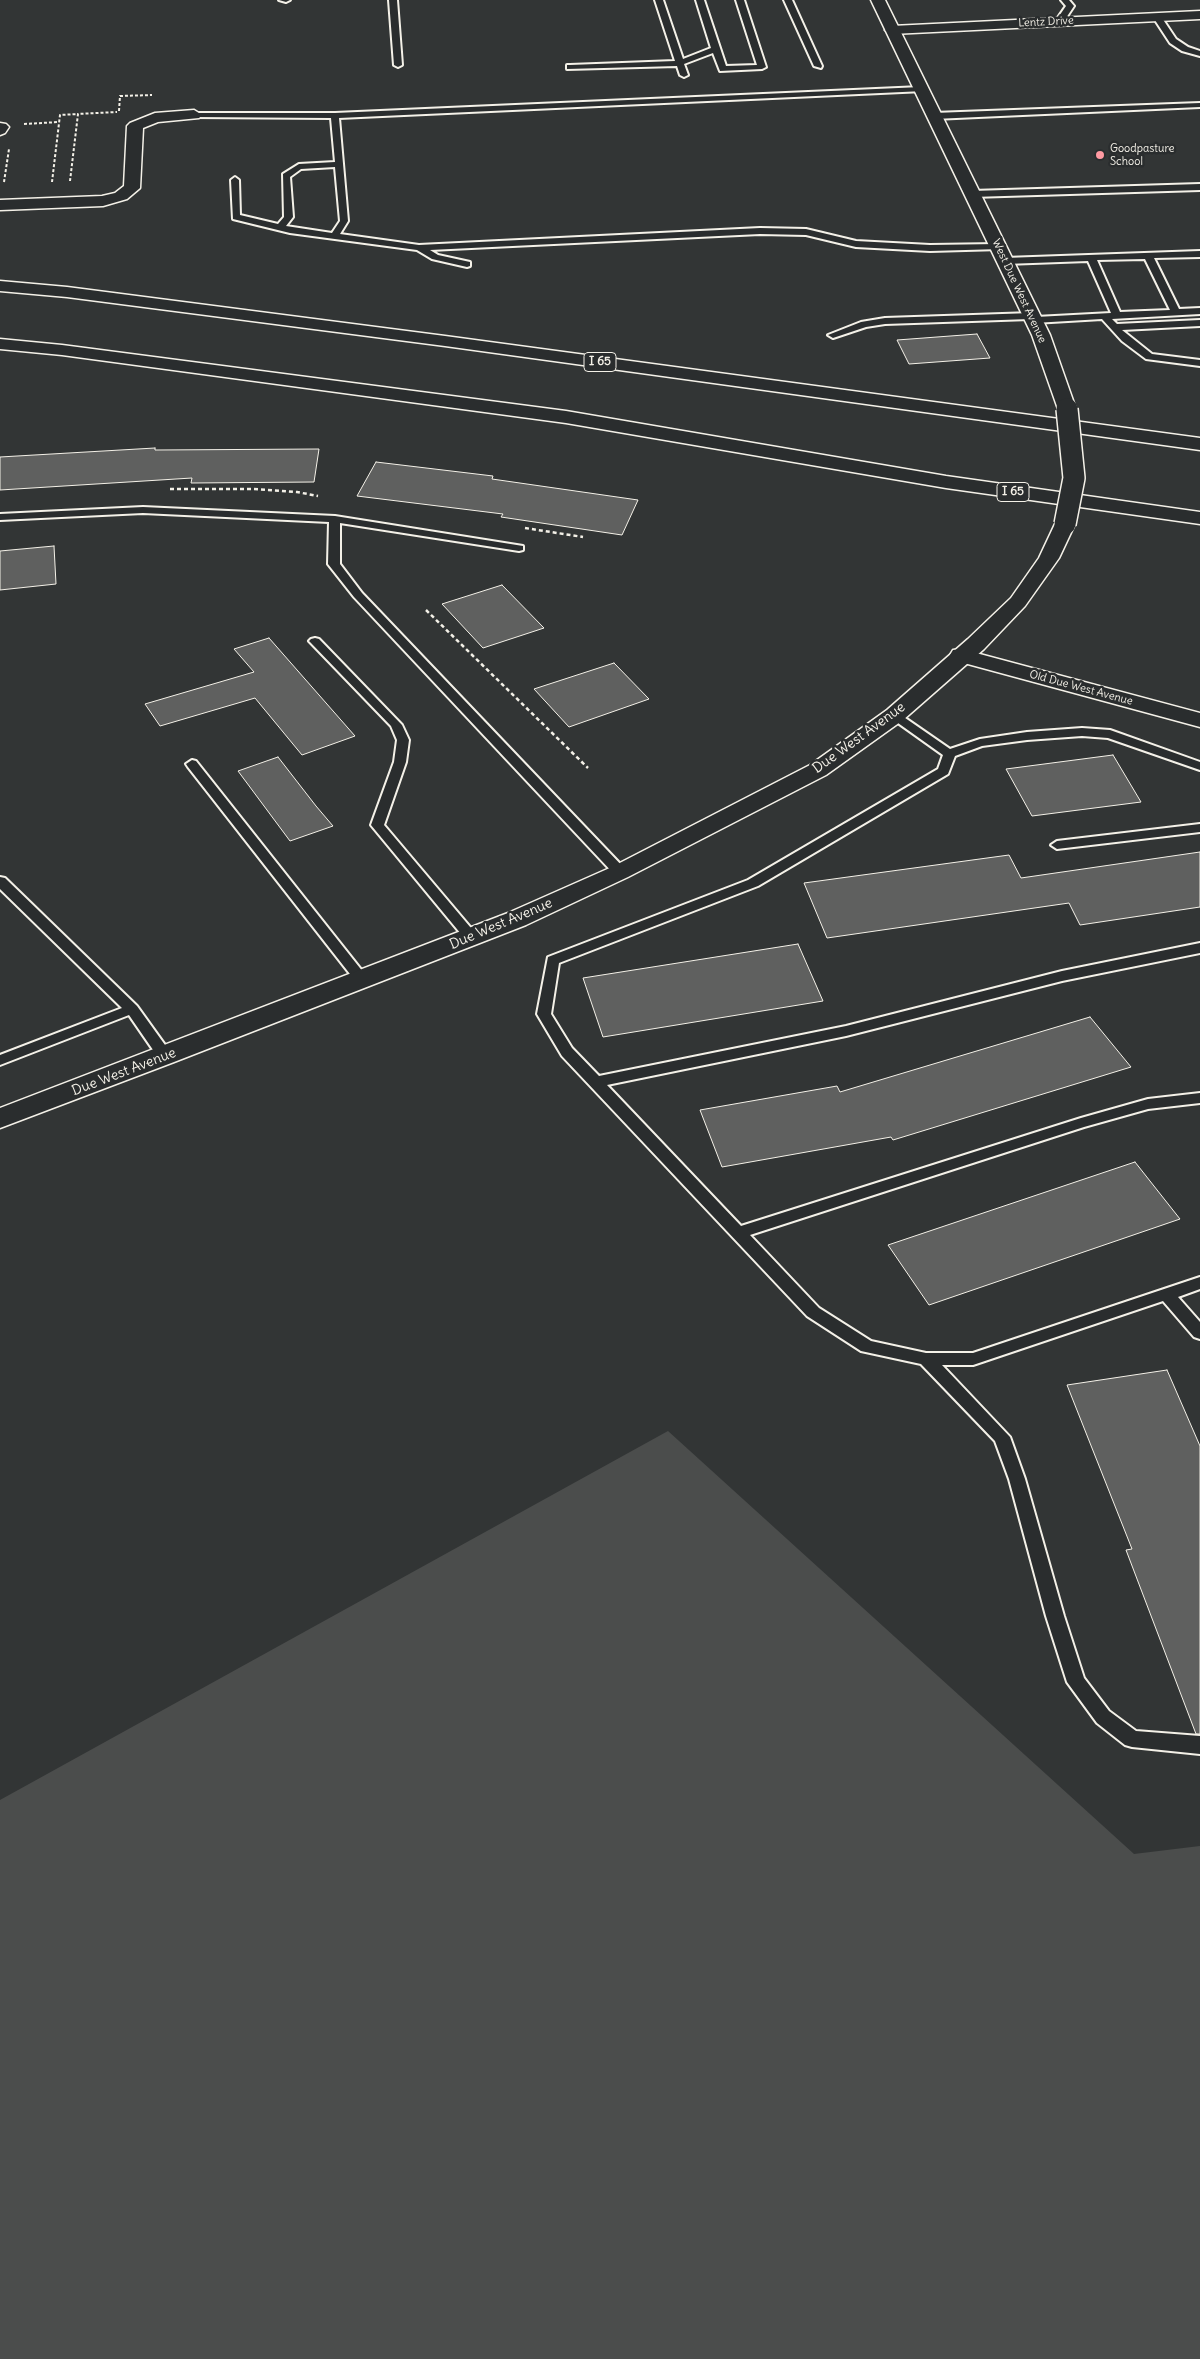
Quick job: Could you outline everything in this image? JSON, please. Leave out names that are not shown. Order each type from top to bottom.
[{"type":"main road","name":"West Due West Avenue","points":[[878,0],[1033,318],[1067,409],[1074,478],[1065,524],[1049,558],[1018,602],[976,644],[961,655]]},
{"type":"main road","name":"Lentz Drive","points":[[892,30],[1200,15]]},
{"type":"main road","points":[[0,205],[103,201],[121,196],[132,188],[135,126],[155,118],[194,115]]},
{"type":"main road","name":"I 65","points":[[0,286],[67,292],[445,341],[1200,444]]},
{"type":"main road","name":"I 65","points":[[0,344],[62,350],[566,418],[946,482],[1200,518]]},
{"type":"main road","name":"Due West Avenue","points":[[0,1118],[471,937],[620,872],[818,770],[895,715],[961,655]]},
{"type":"main road","name":"Old Due West Avenue","points":[[961,655],[1200,720]]},
{"type":"lane","points":[[393,0],[398,65]]},
{"type":"lane","points":[[659,0],[684,76]]},
{"type":"lane","points":[[700,0],[723,69],[762,68],[740,0]]},
{"type":"lane","points":[[788,0],[818,66]]},
{"type":"lane","points":[[1059,22],[1070,6],[1065,0]]},
{"type":"lane","points":[[1157,17],[1173,41],[1185,49],[1200,54]]},
{"type":"lane","points":[[570,67],[680,63],[715,49]]},
{"type":"lane","points":[[194,115],[335,116],[921,89]]},
{"type":"lane","points":[[934,116],[1200,105]]},
{"type":"lane","points":[[334,236],[344,221],[335,116]]},
{"type":"lane","points":[[280,227],[289,217],[286,176],[299,167],[339,164]]},
{"type":"lane","points":[[235,180],[236,217],[280,227],[419,248],[760,231],[806,232],[856,244],[1001,254],[1091,258],[1200,254]]},
{"type":"lane","points":[[972,194],[1200,187]]},
{"type":"lane","points":[[419,248],[435,257],[466,264]]},
{"type":"lane","points":[[1148,256],[1176,312]]},
{"type":"lane","points":[[1091,258],[1117,316]]},
{"type":"lane","points":[[832,335],[864,324],[885,321],[1117,316],[1200,311]]},
{"type":"lane","points":[[1104,316],[1137,350],[1149,357],[1200,364]]},
{"type":"lane","points":[[1114,327],[1200,323]]},
{"type":"lane","points":[[0,517],[143,510],[335,519],[519,548]]},
{"type":"lane","points":[[335,519],[334,564],[358,595],[620,872]]},
{"type":"lane","points":[[315,641],[396,725],[402,740],[400,762],[377,825],[471,937]]},
{"type":"lane","points":[[895,715],[949,754]]},
{"type":"lane","points":[[949,754],[980,743],[1027,736],[1082,732],[1110,734],[1200,766]]},
{"type":"lane","points":[[949,754],[944,771],[753,883],[553,960],[544,1014],[567,1052],[814,1312],[867,1346],[926,1359],[974,1358],[1200,1284]]},
{"type":"lane","points":[[192,764],[362,980]]},
{"type":"lane","points":[[1057,845],[1200,828]]},
{"type":"lane","points":[[0,881],[132,1008],[165,1056]]},
{"type":"lane","points":[[596,1082],[846,1031],[1062,976],[1200,948]]},
{"type":"lane","points":[[0,1060],[132,1008]]},
{"type":"lane","points":[[738,1233],[1148,1104],[1200,1098]]},
{"type":"lane","points":[[1167,1295],[1200,1333]]},
{"type":"lane","points":[[926,1359],[1002,1437],[1017,1480],[1054,1616],[1076,1682],[1103,1718],[1132,1739],[1200,1744]]},
{"type":"path","points":[[52,186],[60,115],[119,112]]},
{"type":"path","points":[[70,185],[78,114]]},
{"type":"path","points":[[21,124],[59,122]]},
{"type":"path","points":[[3,189],[10,142]]},
{"type":"path","points":[[426,610],[588,768]]},
{"type":"shaded area","points":[[668,1431],[1134,1854],[1200,1846],[1200,2359],[0,2359],[0,1800]]},
{"type":"building","points":[[977,334],[990,358],[909,364],[897,340]]},
{"type":"building","points":[[155,448],[155,450],[319,449],[314,482],[191,483],[192,478],[0,490],[0,457]]},
{"type":"building","points":[[376,462],[493,476],[492,479],[638,500],[622,535],[501,517],[503,514],[357,496]]},
{"type":"building","points":[[54,546],[56,584],[0,590],[0,551]]},
{"type":"building","points":[[502,585],[544,628],[483,648],[442,604]]},
{"type":"building","points":[[269,638],[355,736],[302,755],[255,698],[160,726],[145,704],[254,672],[234,649]]},
{"type":"building","points":[[614,663],[649,699],[569,727],[534,689]]},
{"type":"building","points":[[1113,755],[1141,802],[1032,816],[1006,769]]},
{"type":"building","points":[[278,757],[333,826],[290,841],[238,771]]},
{"type":"building","points":[[1200,852],[1200,907],[1080,925],[1069,903],[827,938],[804,883],[1009,855],[1021,878]]},
{"type":"building","points":[[798,944],[823,1001],[603,1037],[583,978]]},
{"type":"building","points":[[1090,1017],[1131,1067],[893,1140],[891,1137],[722,1167],[700,1110],[837,1086],[840,1092]]},
{"type":"building","points":[[1135,1162],[1180,1219],[929,1305],[888,1245]]},
{"type":"building","points":[[1167,1370],[1200,1446],[1200,1734],[1196,1734],[1126,1550],[1132,1549],[1067,1385]]},
{"type":"place","name":"Goodpasture School","points":[[1100,155]]}]
